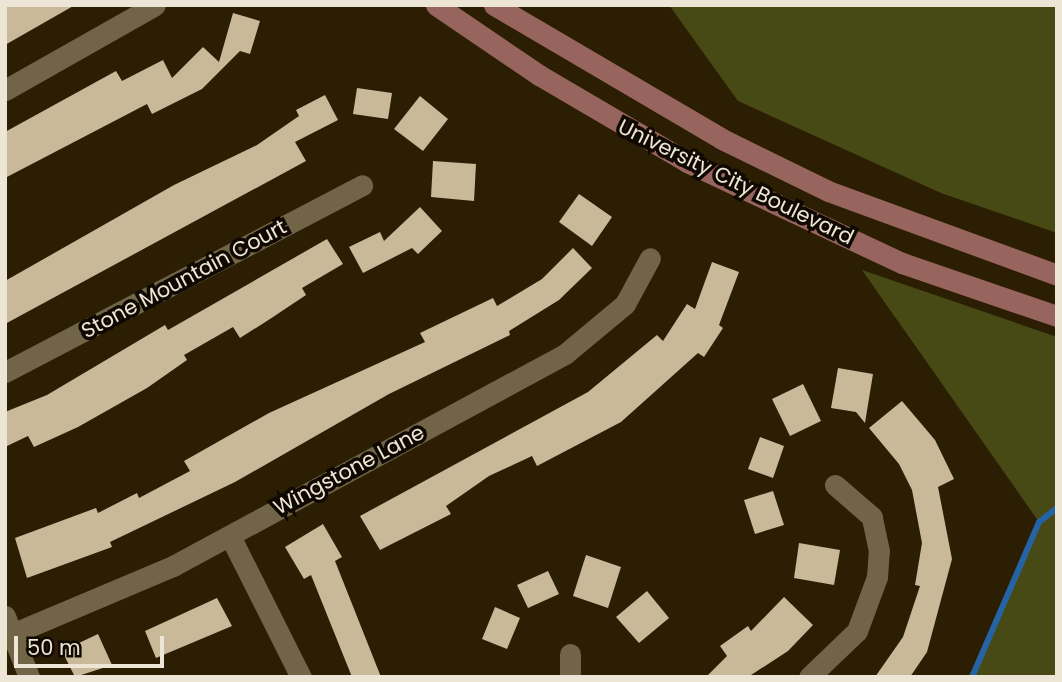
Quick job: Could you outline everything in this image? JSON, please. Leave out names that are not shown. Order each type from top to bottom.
[{"type":"main road","name":"University City Boulevard","points":[[436,5],[539,75],[687,162],[902,262],[1057,316]]},
{"type":"main road","name":"University City Boulevard","points":[[494,5],[710,132],[828,191],[1057,275]]},
{"type":"street","points":[[5,90],[155,5]]},
{"type":"street","name":"Stone Mountain Court","points":[[5,372],[362,185]]},
{"type":"street","name":"Wingstone Lane","points":[[9,625],[126,590],[230,536],[594,335],[625,304],[650,258]]},
{"type":"street","points":[[810,677],[857,631],[877,577],[879,551],[872,517],[835,485]]},
{"type":"street","points":[[230,536],[300,677]]},
{"type":"street","points":[[9,625],[29,677]]},
{"type":"street","points":[[570,654],[570,677]]},
{"type":"shaded area","points":[[669,5],[1057,5],[1057,233],[941,193],[738,101]]},
{"type":"shaded area","points":[[862,270],[1057,337],[1057,677],[972,677],[1039,522]]},
{"type":"building","points":[[5,5],[75,5],[5,45]]},
{"type":"building","points":[[233,13],[260,21],[250,54],[240,51],[202,89],[152,114],[147,104],[5,178],[5,132],[116,71],[122,81],[163,60],[172,78],[203,47],[219,62]]},
{"type":"building","points":[[357,88],[392,93],[388,119],[353,114]]},
{"type":"building","points":[[325,95],[338,120],[295,142],[306,161],[5,324],[5,281],[174,185],[257,145],[299,116],[296,110]]},
{"type":"building","points":[[420,96],[448,119],[423,151],[394,129]]},
{"type":"building","points":[[433,161],[476,164],[474,201],[431,197]]},
{"type":"building","points":[[579,194],[612,217],[592,246],[559,222]]},
{"type":"building","points":[[420,207],[442,231],[418,254],[412,248],[363,273],[349,247],[380,232],[384,241]]},
{"type":"building","points":[[327,239],[343,264],[302,288],[306,295],[270,319],[240,338],[233,327],[184,355],[187,360],[147,388],[78,427],[34,447],[28,436],[5,447],[5,412],[47,395],[165,325],[168,330]]},
{"type":"building","points":[[573,248],[592,268],[559,300],[509,331],[510,335],[389,394],[235,482],[110,542],[112,547],[27,578],[15,538],[96,508],[98,513],[137,493],[139,498],[190,471],[184,461],[269,413],[425,342],[420,333],[493,298],[497,306],[542,279]]},
{"type":"building","points":[[712,262],[739,272],[719,325],[723,328],[704,357],[698,353],[621,422],[537,466],[532,456],[489,476],[446,506],[451,514],[380,550],[360,516],[588,392],[657,335],[663,341],[687,304],[695,309]]},
{"type":"building","points":[[838,368],[873,374],[865,423],[856,412],[831,408]]},
{"type":"building","points":[[803,384],[821,421],[790,436],[772,399]]},
{"type":"building","points":[[902,401],[935,440],[954,479],[938,487],[952,559],[927,652],[910,677],[875,677],[903,637],[920,586],[915,585],[922,543],[912,490],[899,464],[869,428]]},
{"type":"building","points":[[760,437],[784,446],[773,478],[748,469]]},
{"type":"building","points":[[773,491],[784,525],[755,534],[744,500]]},
{"type":"building","points":[[323,524],[342,557],[335,561],[381,677],[352,677],[311,575],[304,579],[285,547]]},
{"type":"building","points":[[799,543],[840,550],[834,585],[794,578]]},
{"type":"building","points":[[586,555],[621,567],[608,608],[573,596]]},
{"type":"building","points":[[548,571],[559,594],[528,608],[517,585]]},
{"type":"building","points":[[647,591],[669,618],[639,643],[616,617]]},
{"type":"building","points":[[784,597],[813,625],[788,651],[748,677],[706,677],[727,656],[720,646],[748,626],[751,631]]},
{"type":"building","points":[[217,598],[232,626],[156,658],[145,631]]},
{"type":"building","points":[[495,607],[520,618],[507,649],[482,639]]},
{"type":"building","points":[[98,634],[112,665],[75,677],[62,651]]},
{"type":"waterway","points":[[972,677],[1039,522],[1057,508]]}]
